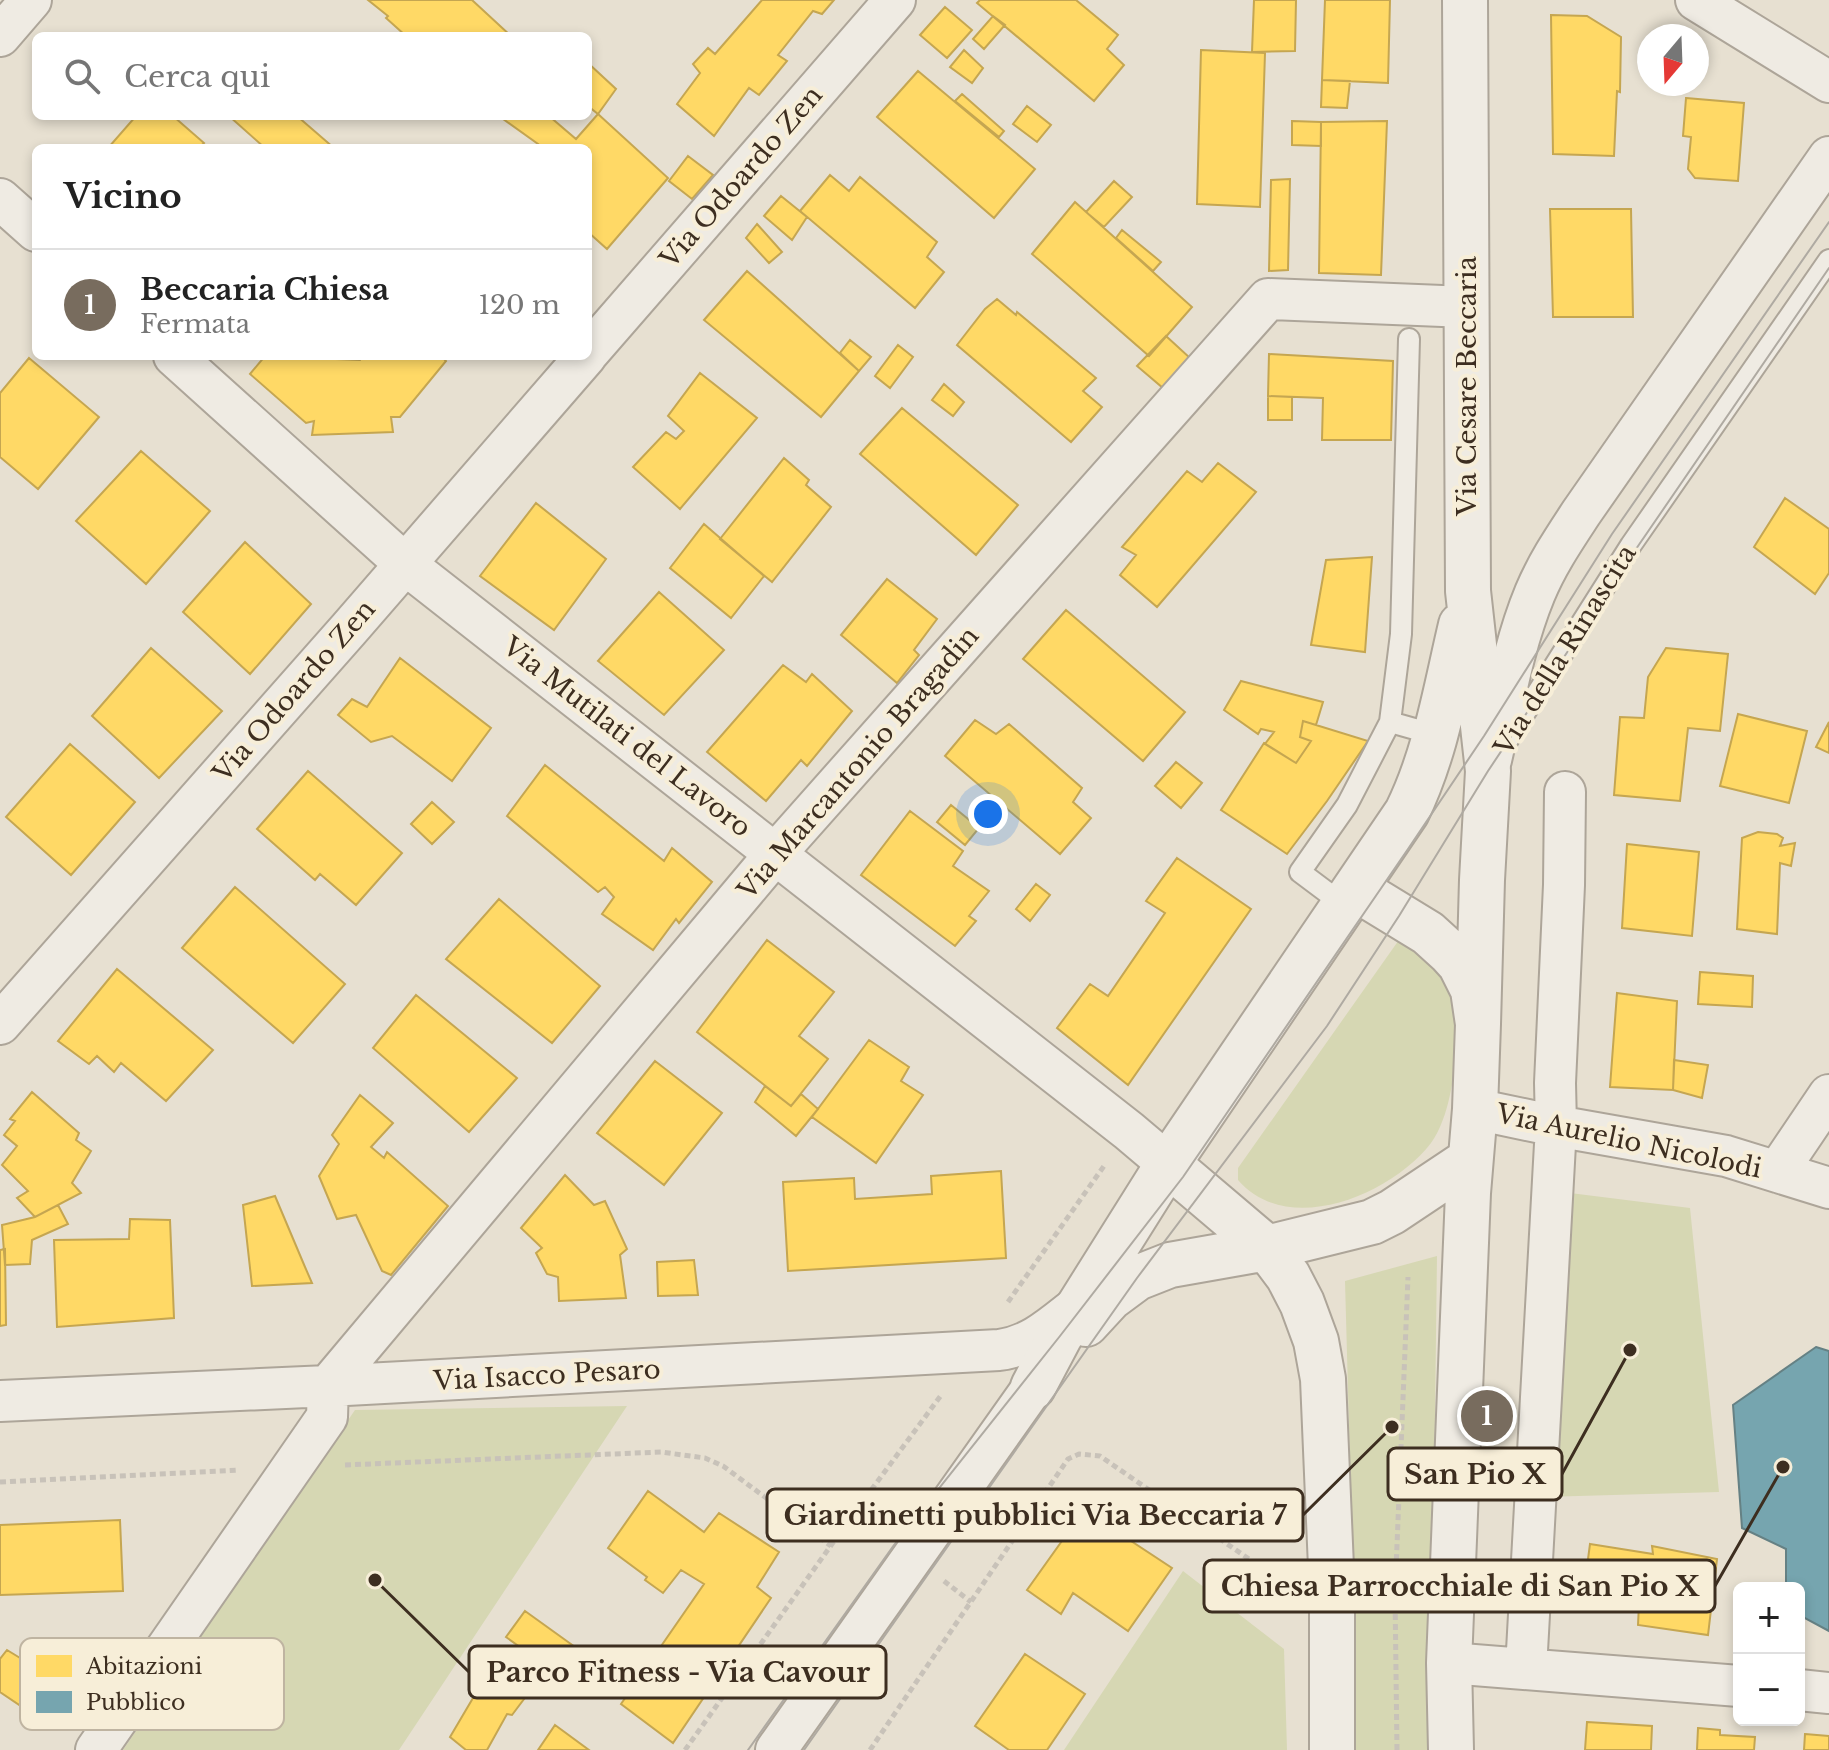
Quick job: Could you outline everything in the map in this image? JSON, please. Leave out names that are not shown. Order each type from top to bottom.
[{"type":"street","points":[[0,36],[31,0]]},
{"type":"street","name":"Via Odoardo Zen","points":[[592,349],[895,0]]},
{"type":"street","name":"Via Cesare Beccaria","points":[[1465,0],[1468,591],[1488,771],[1478,1024]]},
{"type":"street","points":[[1696,0],[1829,82]]},
{"type":"street","name":"Via della Rinascita","points":[[1488,771],[1519,638],[1535,592],[1550,563],[1581,513],[1829,157]]},
{"type":"street","points":[[0,199],[32,227]]},
{"type":"street","name":"Via Marcantonio Bragadin","points":[[328,1386],[776,853],[1268,299],[1467,307]]},
{"type":"street","name":"Via Mutilati del Lavoro","points":[[178,360],[405,564],[1168,1164]]},
{"type":"street","name":"Via Odoardo Zen","points":[[0,1024],[583,360]]},
{"type":"street","points":[[1033,1387],[1080,1304],[1168,1164],[1407,812],[1424,774],[1436,735],[1468,591]]},
{"type":"street","points":[[1526,1669],[1556,1126],[1565,792]]},
{"type":"street","points":[[1350,897],[1428,933],[1450,953],[1460,964],[1473,990],[1478,1024],[1449,1663],[1451,1750]]},
{"type":"street","points":[[1777,1172],[1829,1095]]},
{"type":"street","name":"Via Aurelio Nicolodi","points":[[1475,1109],[1726,1156],[1829,1188]]},
{"type":"street","points":[[776,1750],[1033,1387],[1093,1315],[1124,1286],[1170,1265],[1267,1248],[1372,1222],[1470,1160]]},
{"type":"street","points":[[1168,1164],[1267,1248],[1288,1276],[1313,1330],[1323,1379],[1332,1591],[1332,1750]]},
{"type":"street","name":"Via Isacco Pesaro","points":[[0,1401],[999,1350],[1015,1348],[1035,1339],[1080,1304]]},
{"type":"street","points":[[174,1638],[327,1417],[328,1386]]},
{"type":"street","points":[[1449,1663],[1733,1686]]},
{"type":"street","points":[[1805,1691],[1829,1693]]},
{"type":"street","points":[[96,1750],[110,1730]]},
{"type":"lane","name":"Via della Rinascita","points":[[1488,771],[1631,545],[1829,260]]},
{"type":"lane","points":[[1350,897],[1300,872],[1347,805],[1390,722],[1401,634],[1409,339]]},
{"type":"lane","points":[[1390,722],[1436,735]]},
{"type":"path","points":[[1005,1306],[1109,1157]]},
{"type":"path","points":[[1397,1750],[1395,1594],[1408,1277]]},
{"type":"path","points":[[688,1749],[944,1391]]},
{"type":"path","points":[[0,1482],[661,1452],[705,1458],[723,1466],[831,1546]]},
{"type":"path","points":[[870,1750],[1068,1459],[1079,1454],[1100,1456],[1295,1590],[1452,1596]]},
{"type":"green space","points":[[1401,937],[1429,953],[1449,988],[1454,1006],[1456,1044],[1453,1080],[1439,1130],[1413,1162],[1366,1193],[1338,1203],[1310,1207],[1284,1206],[1259,1197],[1238,1180],[1238,1168]]},
{"type":"green space","points":[[1570,1193],[1690,1208],[1719,1492],[1543,1497]]},
{"type":"green space","points":[[1437,1256],[1433,1574],[1353,1573],[1345,1281]]},
{"type":"green space","points":[[627,1406],[399,1750],[123,1750],[137,1730],[284,1730],[284,1638],[199,1638],[355,1410]]},
{"type":"green space","points":[[1183,1571],[1284,1649],[1287,1750],[1064,1750]]},
{"type":"green space","points":[[1437,1611],[1439,1750],[1356,1750],[1354,1612]]},
{"type":"building: Abitazioni","points":[[368,0],[472,0],[507,32],[402,32],[386,18],[388,16]]},
{"type":"building: Abitazioni","points":[[762,0],[834,0],[822,14],[813,11],[778,55],[787,61],[759,95],[749,88],[714,136],[677,104],[700,73],[693,64],[708,48],[715,54]]},
{"type":"building: Abitazioni","points":[[980,0],[1076,0],[1118,35],[1107,49],[1124,65],[1094,101],[977,3]]},
{"type":"building: Abitazioni","points":[[1254,0],[1296,0],[1295,51],[1252,52]]},
{"type":"building: Abitazioni","points":[[1325,0],[1390,0],[1388,83],[1322,80]]},
{"type":"building: Abitazioni","points":[[945,7],[972,30],[947,58],[920,35]]},
{"type":"building: Abitazioni","points":[[1551,15],[1587,16],[1621,37],[1614,156],[1553,154]]},
{"type":"building: Abitazioni","points":[[993,16],[1005,25],[984,49],[973,39]]},
{"type":"building: Abitazioni","points":[[964,50],[983,68],[972,83],[950,67]]},
{"type":"building: Abitazioni","points":[[1201,50],[1265,53],[1260,207],[1197,204]]},
{"type":"building: Abitazioni","points":[[592,67],[616,89],[598,114],[592,109]]},
{"type":"building: Abitazioni","points":[[918,71],[1035,169],[994,218],[877,117]]},
{"type":"building: Abitazioni","points":[[1322,80],[1350,81],[1347,108],[1321,107]]},
{"type":"building: Abitazioni","points":[[962,94],[1004,131],[999,137],[955,101]]},
{"type":"building: Abitazioni","points":[[1686,98],[1744,103],[1738,181],[1695,178],[1688,169],[1691,137],[1683,136]]},
{"type":"building: Abitazioni","points":[[1027,106],[1051,125],[1037,142],[1013,124]]},
{"type":"building: Abitazioni","points":[[598,114],[668,178],[607,249],[592,236],[592,144],[538,144],[505,120],[554,120],[576,139]]},
{"type":"building: Abitazioni","points":[[132,120],[178,120],[204,143],[203,144],[112,144]]},
{"type":"building: Abitazioni","points":[[234,120],[302,120],[329,144],[260,144]]},
{"type":"building: Abitazioni","points":[[1292,121],[1321,122],[1321,146],[1292,145]]},
{"type":"building: Abitazioni","points":[[1387,121],[1381,275],[1319,273],[1321,122]]},
{"type":"building: Abitazioni","points":[[688,156],[713,175],[692,199],[669,181]]},
{"type":"building: Abitazioni","points":[[830,175],[849,191],[860,177],[937,242],[927,257],[944,272],[915,308],[800,211]]},
{"type":"building: Abitazioni","points":[[1290,179],[1288,270],[1269,271],[1271,180]]},
{"type":"building: Abitazioni","points":[[1114,181],[1132,197],[1104,227],[1086,212]]},
{"type":"building: Abitazioni","points":[[781,196],[807,217],[792,240],[764,216]]},
{"type":"building: Abitazioni","points":[[1075,202],[1192,307],[1149,356],[1032,254]]},
{"type":"building: Abitazioni","points":[[1550,209],[1631,209],[1633,317],[1553,317]]},
{"type":"building: Abitazioni","points":[[757,224],[782,252],[769,263],[746,238]]},
{"type":"building: Abitazioni","points":[[1122,230],[1161,262],[1153,271],[1116,238]]},
{"type":"building: Abitazioni","points":[[747,271],[859,371],[821,417],[704,320]]},
{"type":"building: Abitazioni","points":[[997,299],[1096,378],[1083,391],[1102,407],[1071,442],[957,345],[985,309]]},
{"type":"building: Abitazioni","points":[[1166,336],[1190,358],[1163,388],[1137,366]]},
{"type":"building: Abitazioni","points":[[850,340],[871,357],[859,371],[840,353]]},
{"type":"building: Abitazioni","points":[[898,345],[913,357],[890,388],[875,376]]},
{"type":"building: Abitazioni","points":[[1269,354],[1393,361],[1391,440],[1322,440],[1323,398],[1268,396]]},
{"type":"building: Abitazioni","points":[[29,358],[99,417],[38,489],[0,457],[0,393]]},
{"type":"building: Abitazioni","points":[[262,360],[446,361],[400,417],[391,417],[393,432],[312,435],[314,421],[306,423],[250,374]]},
{"type":"building: Abitazioni","points":[[700,373],[757,418],[680,509],[633,467],[666,432],[676,439],[684,431],[668,416]]},
{"type":"building: Abitazioni","points":[[944,384],[964,402],[953,416],[932,400]]},
{"type":"building: Abitazioni","points":[[1268,396],[1292,397],[1292,420],[1268,420]]},
{"type":"building: Abitazioni","points":[[902,408],[1018,505],[976,555],[860,454]]},
{"type":"building: Abitazioni","points":[[141,451],[210,511],[146,584],[76,521]]},
{"type":"building: Abitazioni","points":[[784,458],[809,480],[806,485],[831,507],[772,582],[720,539]]},
{"type":"building: Abitazioni","points":[[1218,463],[1256,492],[1157,607],[1120,575],[1136,555],[1122,547],[1187,471],[1202,482]]},
{"type":"building: Abitazioni","points":[[1785,498],[1829,529],[1829,573],[1815,594],[1754,547]]},
{"type":"building: Abitazioni","points":[[536,503],[606,559],[554,630],[480,576]]},
{"type":"building: Abitazioni","points":[[704,524],[764,576],[731,618],[670,568]]},
{"type":"building: Abitazioni","points":[[245,542],[311,604],[250,674],[183,612]]},
{"type":"building: Abitazioni","points":[[1372,557],[1365,652],[1311,645],[1326,560]]},
{"type":"building: Abitazioni","points":[[887,579],[937,619],[914,650],[919,655],[897,683],[841,635]]},
{"type":"building: Abitazioni","points":[[659,592],[724,650],[664,715],[598,661]]},
{"type":"building: Abitazioni","points":[[1066,610],[1185,712],[1143,761],[1023,659]]},
{"type":"building: Abitazioni","points":[[151,648],[222,711],[159,778],[92,716]]},
{"type":"building: Abitazioni","points":[[1666,648],[1728,654],[1720,731],[1688,728],[1680,801],[1614,795],[1620,717],[1644,718],[1648,677]]},
{"type":"building: Abitazioni","points":[[400,658],[491,728],[452,781],[392,736],[371,742],[338,715],[352,699],[367,707]]},
{"type":"building: Abitazioni","points":[[783,665],[806,682],[812,674],[852,711],[807,766],[801,760],[766,801],[707,752]]},
{"type":"building: Abitazioni","points":[[1241,681],[1323,702],[1316,725],[1303,721],[1300,737],[1311,741],[1296,763],[1265,744],[1274,732],[1261,729],[1258,734],[1224,710]]},
{"type":"building: Abitazioni","points":[[1738,714],[1807,731],[1789,803],[1720,786]]},
{"type":"building: Abitazioni","points":[[975,720],[996,734],[1009,724],[1082,788],[1073,802],[1091,818],[1060,854],[945,756]]},
{"type":"building: Abitazioni","points":[[1303,721],[1368,741],[1287,854],[1221,810],[1264,743],[1296,763],[1311,741],[1300,737]]},
{"type":"building: Abitazioni","points":[[1829,722],[1829,753],[1816,747]]},
{"type":"building: Abitazioni","points":[[70,744],[135,802],[71,875],[6,817]]},
{"type":"building: Abitazioni","points":[[1176,762],[1202,783],[1181,808],[1155,786]]},
{"type":"building: Abitazioni","points":[[545,765],[664,861],[672,848],[712,882],[679,923],[676,919],[653,950],[602,914],[614,897],[605,887],[598,892],[507,816]]},
{"type":"building: Abitazioni","points":[[308,771],[402,853],[356,905],[320,874],[315,880],[257,829]]},
{"type":"building: Abitazioni","points":[[432,802],[454,822],[432,844],[411,824]]},
{"type":"building: Abitazioni","points":[[951,805],[979,828],[965,845],[937,822]]},
{"type":"building: Abitazioni","points":[[910,811],[963,851],[953,866],[989,891],[969,916],[976,921],[955,946],[861,875]]},
{"type":"building: Abitazioni","points":[[1758,832],[1777,834],[1783,838],[1780,846],[1795,843],[1791,866],[1780,863],[1777,934],[1737,929],[1742,838]]},
{"type":"building: Abitazioni","points":[[1627,844],[1699,852],[1692,936],[1622,928]]},
{"type":"building: Abitazioni","points":[[1177,858],[1251,909],[1128,1085],[1057,1028],[1090,984],[1108,996],[1165,913],[1146,901]]},
{"type":"building: Abitazioni","points":[[1036,884],[1050,895],[1030,921],[1016,909]]},
{"type":"building: Abitazioni","points":[[235,887],[345,984],[293,1043],[182,948]]},
{"type":"building: Abitazioni","points":[[499,899],[600,986],[552,1043],[446,959]]},
{"type":"building: Abitazioni","points":[[767,940],[834,992],[799,1036],[828,1059],[791,1106],[697,1032]]},
{"type":"building: Abitazioni","points":[[117,969],[213,1050],[166,1101],[121,1063],[114,1072],[97,1056],[89,1064],[58,1041]]},
{"type":"building: Abitazioni","points":[[1700,972],[1753,976],[1752,1007],[1698,1004]]},
{"type":"building: Abitazioni","points":[[1617,993],[1677,1001],[1673,1090],[1610,1087]]},
{"type":"building: Abitazioni","points":[[416,995],[517,1078],[469,1132],[373,1048]]},
{"type":"building: Abitazioni","points":[[869,1040],[909,1067],[901,1081],[923,1095],[876,1163],[812,1117]]},
{"type":"building: Abitazioni","points":[[1674,1060],[1708,1065],[1702,1098],[1673,1090]]},
{"type":"building: Abitazioni","points":[[655,1061],[722,1113],[664,1185],[597,1133]]},
{"type":"building: Abitazioni","points":[[765,1086],[791,1106],[801,1094],[818,1109],[796,1136],[755,1102]]},
{"type":"building: Abitazioni","points":[[32,1092],[79,1133],[76,1140],[91,1151],[72,1183],[81,1193],[35,1217],[17,1198],[28,1191],[2,1165],[17,1146],[4,1135],[15,1121],[10,1119]]},
{"type":"building: Abitazioni","points":[[360,1095],[393,1123],[371,1147],[384,1158],[387,1152],[448,1206],[391,1275],[382,1271],[356,1215],[337,1219],[319,1176],[339,1144],[332,1135]]},
{"type":"building: Abitazioni","points":[[1001,1171],[1006,1258],[788,1271],[783,1182],[854,1178],[855,1199],[932,1194],[931,1176]]},
{"type":"building: Abitazioni","points":[[565,1175],[594,1205],[605,1201],[627,1249],[620,1255],[626,1298],[559,1301],[558,1277],[547,1274],[536,1253],[542,1248],[521,1228]]},
{"type":"building: Abitazioni","points":[[275,1196],[312,1283],[252,1286],[243,1205]]},
{"type":"building: Abitazioni","points":[[58,1205],[68,1224],[32,1240],[30,1264],[5,1265],[2,1225],[35,1217]]},
{"type":"building: Abitazioni","points":[[130,1219],[170,1220],[174,1318],[57,1327],[54,1240],[129,1239]]},
{"type":"building: Abitazioni","points":[[5,1249],[6,1325],[0,1326],[0,1250]]},
{"type":"building: Abitazioni","points":[[694,1260],[698,1295],[658,1296],[657,1262]]},
{"type":"building: Abitazioni","points":[[648,1491],[704,1532],[719,1513],[779,1552],[757,1587],[771,1598],[673,1743],[621,1704],[704,1584],[681,1570],[663,1593],[608,1548]]},
{"type":"building: Abitazioni","points":[[1084,1510],[1172,1568],[1128,1631],[1073,1593],[1061,1614],[1027,1590]]},
{"type":"building: Abitazioni","points":[[120,1520],[123,1591],[0,1595],[0,1525]]},
{"type":"building: Abitazioni","points":[[1590,1544],[1653,1554],[1652,1546],[1717,1559],[1708,1635],[1638,1625],[1639,1604],[1583,1597]]},
{"type":"building: Abitazioni","points":[[525,1611],[600,1665],[581,1691],[506,1637]]},
{"type":"building: Abitazioni","points":[[7,1650],[20,1658],[20,1705],[0,1692],[0,1659]]},
{"type":"building: Abitazioni","points":[[1025,1654],[1085,1694],[1047,1750],[1009,1750],[975,1726]]},
{"type":"building: Abitazioni","points":[[486,1676],[524,1699],[512,1715],[507,1714],[487,1750],[466,1750],[450,1737]]},
{"type":"building: Abitazioni","points":[[1587,1722],[1652,1726],[1651,1750],[1585,1750]]},
{"type":"building: Abitazioni","points":[[555,1725],[589,1750],[538,1750]]},
{"type":"building: Abitazioni","points":[[1698,1728],[1720,1730],[1720,1735],[1755,1737],[1754,1750],[1697,1750]]},
{"type":"building: Abitazioni","points":[[1805,1734],[1829,1736],[1829,1750],[1804,1750]]},
{"type":"building: Pubblico","points":[[1816,1347],[1829,1351],[1829,1631],[1805,1618],[1805,1582],[1786,1582],[1786,1549],[1742,1528],[1733,1405]]},
{"type":"tram line","points":[[748,1750],[894,1545],[1183,1177],[1484,736],[1612,534],[1829,222]]},
{"type":"tram line","points":[[804,1750],[1137,1278],[1327,1026],[1488,771],[1829,268]]},
{"type":"place","name":"San Pio X","points":[[1630,1350]]},
{"type":"place","name":"Beccaria Chiesa","points":[[1487,1416]]},
{"type":"place","name":"Giardinetti pubblici Via Beccaria 7","points":[[1392,1427]]},
{"type":"place","name":"Chiesa Parrocchiale di San Pio X","points":[[1783,1467]]},
{"type":"place","name":"Parco Fitness - Via Cavour","points":[[375,1580]]}]
